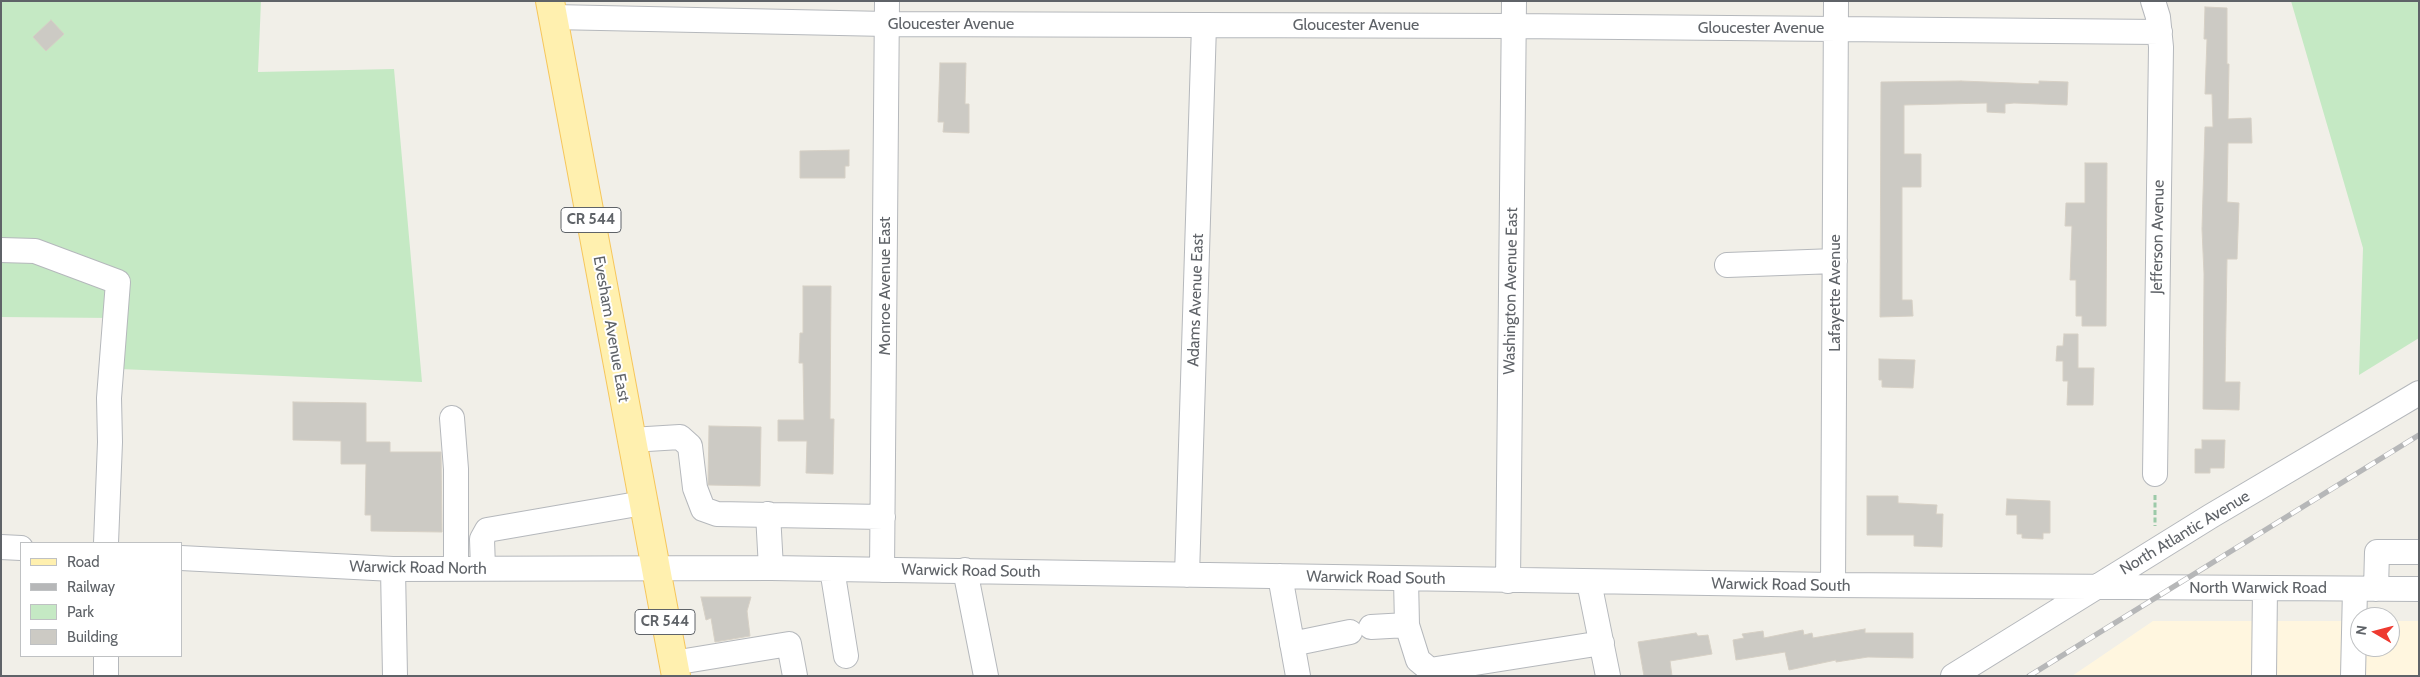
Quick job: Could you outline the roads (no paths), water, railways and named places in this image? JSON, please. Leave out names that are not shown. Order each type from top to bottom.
[{"type":"main road","name":"Evesham Avenue East","points":[[551,9],[655,569]]},
{"type":"main road","name":"CR 544","points":[[655,569],[674,669]]},
{"type":"street","name":"Washington Avenue East","points":[[1508,581],[1514,1]]},
{"type":"street","name":"Lafayette Avenue","points":[[1833,585],[1836,1]]},
{"type":"street","name":"Jefferson Avenue","points":[[2153,1],[2160,32],[2161,47],[2155,474]]},
{"type":"street","name":"Gloucester Avenue","points":[[551,9],[887,13],[1204,25],[1836,28],[2160,32]]},
{"type":"street","name":"Monroe Avenue East","points":[[882,570],[887,13]]},
{"type":"street","name":"Adams Avenue East","points":[[1187,575],[1204,25]]},
{"type":"street","points":[[1,250],[35,251],[118,282],[109,398],[110,442],[106,542]]},
{"type":"street","points":[[1727,265],[1835,261]]},
{"type":"street","name":"North Atlantic Avenue","points":[[1953,676],[2155,551],[2419,393]]},
{"type":"street","points":[[452,418],[456,469],[456,568]]},
{"type":"street","points":[[631,440],[680,437],[690,446],[694,488],[702,508],[717,514],[883,518]]},
{"type":"street","points":[[483,568],[482,539],[487,530],[643,503]]},
{"type":"street","points":[[768,514],[771,568]]},
{"type":"street","points":[[1,547],[20,548]]},
{"type":"street","points":[[2353,676],[2365,589],[2377,552],[2419,552]]},
{"type":"street","name":"Warwick Road North","points":[[182,558],[393,569],[655,569]]},
{"type":"street","points":[[393,569],[395,676]]},
{"type":"street","name":"Warwick Road South","points":[[655,569],[965,570],[1508,581],[2097,587]]},
{"type":"street","points":[[832,569],[846,656]]},
{"type":"street","points":[[965,570],[986,676]]},
{"type":"street","points":[[1280,576],[1298,676]]},
{"type":"street","points":[[1406,579],[1407,625],[1418,660],[1430,670],[1602,643]]},
{"type":"street","points":[[1589,582],[1608,676]]},
{"type":"street","name":"North Warwick Road","points":[[2097,587],[2419,589]]},
{"type":"street","points":[[2264,588],[2264,676]]},
{"type":"street","points":[[1292,644],[1361,630],[1407,625]]},
{"type":"street","points":[[674,669],[789,644],[795,676]]},
{"type":"street","points":[[106,657],[106,676]]},
{"type":"railway","points":[[2029,676],[2419,435]]}]
